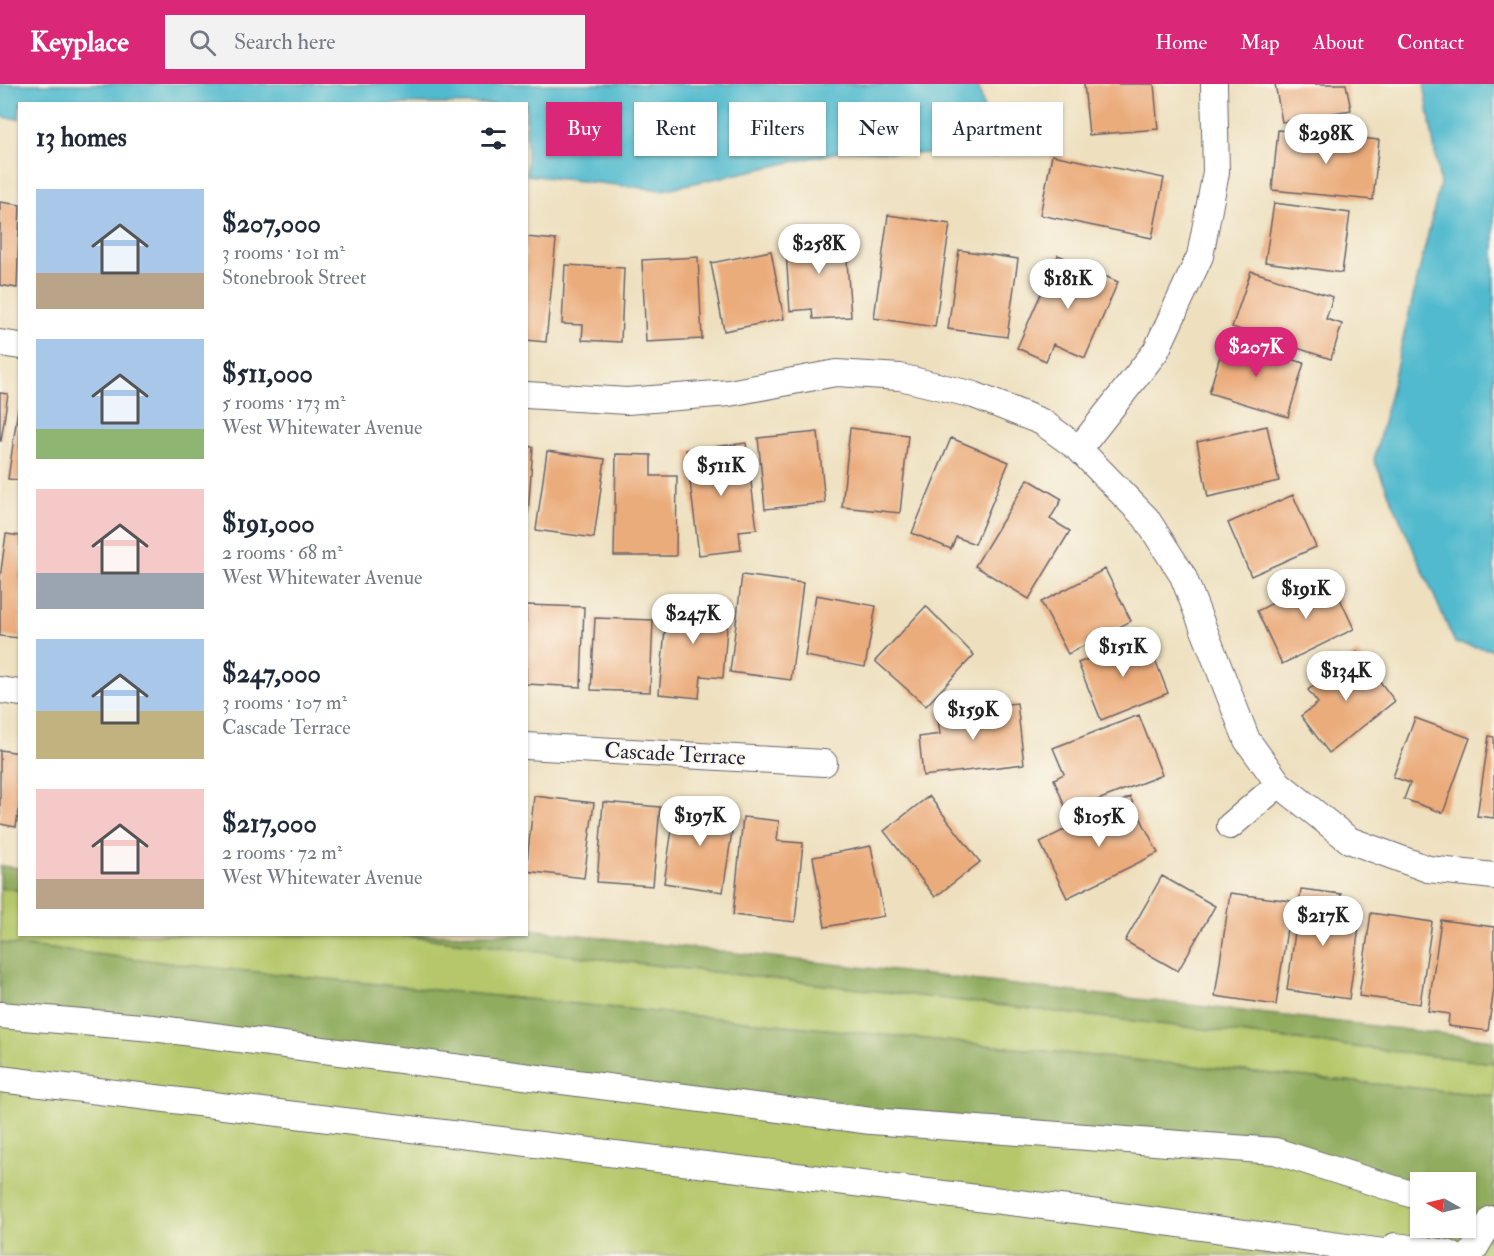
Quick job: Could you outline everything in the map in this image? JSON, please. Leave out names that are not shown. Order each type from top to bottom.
[{"type":"street","points":[[1079,449],[1156,351],[1200,256],[1216,172],[1214,84]]},
{"type":"street","points":[[0,343],[18,346]]},
{"type":"street","points":[[528,394],[627,401],[729,393],[836,374],[900,377],[984,399],[1042,422],[1079,449],[1146,518],[1183,576],[1247,741],[1279,784],[1349,840],[1428,868],[1494,876]]},
{"type":"street","points":[[0,690],[18,693]]},
{"type":"street","name":"Cascade Terrace","points":[[528,746],[824,763]]},
{"type":"street","points":[[1230,826],[1279,784]]},
{"type":"street","points":[[0,1015],[153,1028],[871,1121],[1275,1151],[1410,1194]]},
{"type":"street","points":[[0,1079],[1076,1210],[1447,1252],[1454,1256]]},
{"type":"street","points":[[1076,1210],[1413,1256]]},
{"type":"green space","points":[[0,866],[18,868],[18,890],[0,888]]},
{"type":"green space","points":[[0,888],[18,890],[18,936],[406,936],[1494,1063],[1494,1096],[196,966],[0,943]]},
{"type":"green space","points":[[528,929],[1494,1040],[1494,1063],[406,936],[528,936]]},
{"type":"green space","points":[[0,943],[196,966],[1494,1096],[1494,1243],[1476,1230],[1476,1172],[1410,1172],[1410,1194],[1275,1151],[871,1121],[0,1015]]},
{"type":"green space","points":[[0,1015],[1275,1151],[1410,1194],[1410,1238],[1476,1238],[1476,1230],[1494,1243],[1494,1256],[0,1256]]},
{"type":"water","points":[[0,84],[978,84],[982,102],[932,102],[932,154],[920,153],[920,102],[838,102],[838,152],[826,155],[826,102],[729,102],[729,156],[820,156],[662,190],[528,175],[528,102],[18,102],[18,119],[0,117]]},
{"type":"water","points":[[1424,84],[1494,84],[1494,650],[1455,643],[1374,460],[1440,184]]},
{"type":"building","points":[[1084,84],[1154,84],[1158,129],[1089,135]]},
{"type":"building","points":[[1275,84],[1346,84],[1351,110],[1282,122]]},
{"type":"building","points":[[1278,130],[1379,140],[1373,200],[1272,190]]},
{"type":"building","points":[[1052,156],[1164,178],[1152,238],[1040,215]]},
{"type":"building","points":[[0,202],[18,205],[18,260],[17,288],[0,285]]},
{"type":"building","points":[[1274,203],[1350,213],[1342,273],[1265,262]]},
{"type":"building","points":[[888,215],[950,224],[935,327],[874,318]]},
{"type":"building","points":[[845,233],[851,317],[813,319],[812,309],[790,311],[785,237]]},
{"type":"building","points":[[528,237],[556,240],[546,342],[528,340]]},
{"type":"building","points":[[959,250],[1018,259],[1007,337],[948,329]]},
{"type":"building","points":[[771,251],[784,319],[724,331],[711,263]]},
{"type":"building","points":[[1058,255],[1118,282],[1085,358],[1053,344],[1046,361],[1017,348]]},
{"type":"building","points":[[698,257],[702,339],[646,342],[642,260]]},
{"type":"building","points":[[565,265],[624,268],[621,342],[582,340],[583,325],[562,324]]},
{"type":"building","points":[[1251,271],[1333,297],[1326,319],[1342,324],[1331,359],[1232,327]]},
{"type":"building","points":[[1225,339],[1304,363],[1288,417],[1209,393]]},
{"type":"building","points":[[0,393],[8,394],[1,441],[0,441]]},
{"type":"building","points":[[18,409],[18,480],[8,479]]},
{"type":"building","points":[[1267,426],[1279,481],[1208,497],[1197,442]]},
{"type":"building","points":[[850,428],[908,435],[900,513],[842,507]]},
{"type":"building","points":[[818,432],[825,503],[765,509],[758,438]]},
{"type":"building","points":[[951,438],[1009,462],[975,544],[956,537],[951,549],[912,533]]},
{"type":"building","points":[[746,443],[757,529],[739,531],[741,550],[699,555],[686,450]]},
{"type":"building","points":[[528,446],[533,447],[528,514]]},
{"type":"building","points":[[547,451],[605,459],[594,538],[536,530]]},
{"type":"building","points":[[616,454],[651,455],[651,476],[677,476],[676,556],[614,556]]},
{"type":"building","points":[[1028,479],[1062,499],[1050,519],[1070,531],[1029,599],[975,566]]},
{"type":"building","points":[[1293,495],[1316,547],[1251,576],[1228,523]]},
{"type":"building","points":[[6,534],[18,536],[18,638],[0,636],[0,578]]},
{"type":"building","points":[[1105,569],[1131,621],[1068,654],[1041,602]]},
{"type":"building","points":[[742,575],[803,583],[791,680],[730,672]]},
{"type":"building","points":[[1329,575],[1354,629],[1282,664],[1257,611]]},
{"type":"building","points":[[816,595],[876,606],[865,667],[805,656]]},
{"type":"building","points":[[668,598],[729,603],[723,678],[701,676],[699,698],[659,694]]},
{"type":"building","points":[[528,605],[584,607],[581,687],[528,684]]},
{"type":"building","points":[[926,606],[974,655],[926,706],[875,661]]},
{"type":"building","points":[[595,618],[653,620],[650,692],[591,690]]},
{"type":"building","points":[[1146,636],[1168,693],[1101,720],[1078,663]]},
{"type":"building","points":[[1357,652],[1395,701],[1329,753],[1301,716],[1318,703],[1308,690]]},
{"type":"building","points":[[1017,703],[1024,764],[923,776],[919,737],[940,734],[937,712]]},
{"type":"building","points":[[1139,715],[1162,775],[1067,812],[1054,779],[1064,774],[1053,748]]},
{"type":"building","points":[[1415,718],[1470,738],[1443,813],[1404,799],[1410,783],[1393,777]]},
{"type":"building","points":[[1489,736],[1494,737],[1494,818],[1477,816]]},
{"type":"building","points":[[0,750],[18,753],[18,814],[16,827],[0,824]]},
{"type":"building","points":[[534,796],[594,803],[584,878],[528,871]]},
{"type":"building","points":[[929,796],[980,862],[935,897],[884,831]]},
{"type":"building","points":[[1130,797],[1158,853],[1067,898],[1040,842]]},
{"type":"building","points":[[603,802],[660,807],[653,886],[597,882]]},
{"type":"building","points":[[676,802],[735,811],[723,892],[664,883]]},
{"type":"building","points":[[743,817],[779,821],[777,841],[803,843],[795,922],[733,915]]},
{"type":"building","points":[[871,846],[884,916],[825,927],[813,857]]},
{"type":"building","points":[[1162,876],[1215,906],[1178,971],[1125,941]]},
{"type":"building","points":[[1301,889],[1341,894],[1338,917],[1360,920],[1349,999],[1287,990]]},
{"type":"building","points":[[1230,893],[1291,901],[1276,1005],[1215,996]]},
{"type":"building","points":[[1371,913],[1432,922],[1420,1004],[1359,996]]},
{"type":"building","points":[[1441,920],[1494,927],[1494,988],[1488,1031],[1448,1026],[1449,1014],[1428,1011]]}]
